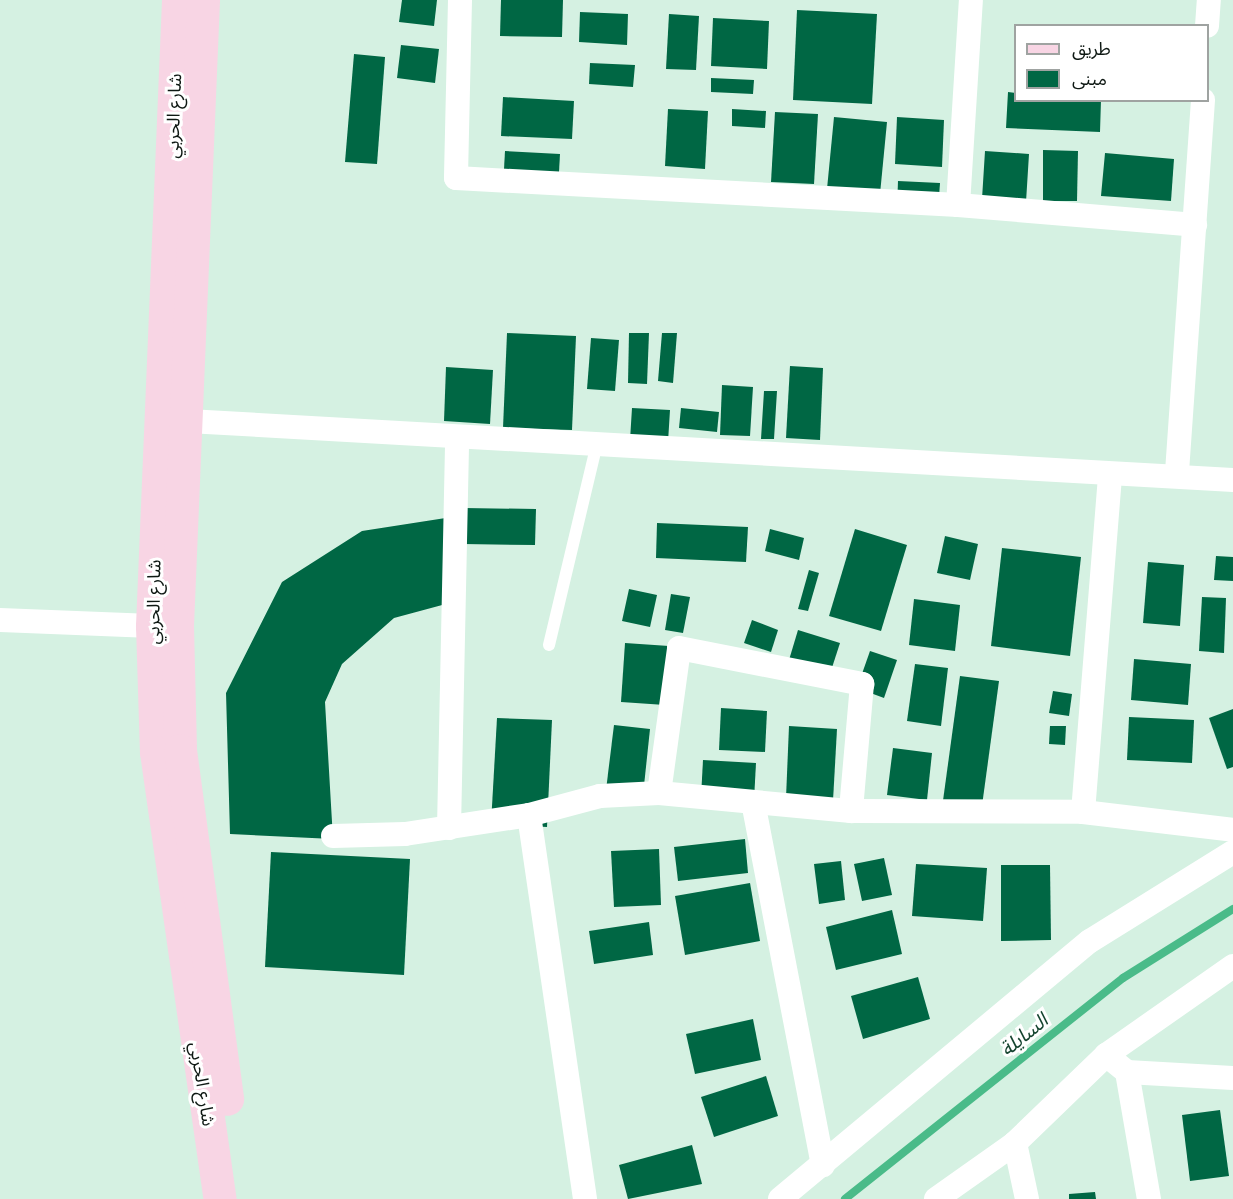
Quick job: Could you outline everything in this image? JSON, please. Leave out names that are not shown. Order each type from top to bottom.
[{"type":"street","name":"شارع الحربي","points":[[178,0],[153,626],[156,752],[170,876],[220,1199]]},
{"type":"street","name":"شارع الحربي","points":[[203,0],[188,421],[177,626],[180,750],[242,1199]]},
{"type":"street","points":[[460,0],[456,178],[958,205],[1196,225]]},
{"type":"street","points":[[958,205],[971,0]]},
{"type":"street","points":[[1208,24],[1209,0]]},
{"type":"street","points":[[1177,472],[1203,102]]},
{"type":"street","points":[[188,421],[457,440],[1110,477],[1177,472],[1233,480]]},
{"type":"street","points":[[449,828],[457,440]]},
{"type":"street","points":[[1083,812],[1110,477]]},
{"type":"street","points":[[0,620],[153,626]]},
{"type":"street","points":[[659,794],[678,648],[862,684],[851,811]]},
{"type":"street","points":[[333,836],[449,828],[529,815],[600,796],[659,794],[851,811],[1083,812],[1233,830]]},
{"type":"street","points":[[753,802],[823,1165]]},
{"type":"street","points":[[529,815],[585,1199]]},
{"type":"street","points":[[780,1199],[1090,941],[1233,852]]},
{"type":"street","points":[[936,1199],[1015,1143],[1106,1055],[1233,966]]},
{"type":"street","points":[[1106,1055],[1127,1072],[1233,1078]]},
{"type":"street","points":[[1127,1072],[1149,1199]]},
{"type":"street","points":[[1015,1143],[1027,1199]]},
{"type":"lane","points":[[549,645],[596,448]]},
{"type":"building","points":[[402,0],[437,0],[434,26],[399,22]]},
{"type":"building","points":[[501,0],[563,0],[562,37],[500,36]]},
{"type":"building","points":[[797,10],[877,14],[872,104],[793,100]]},
{"type":"building","points":[[580,12],[628,14],[627,45],[579,42]]},
{"type":"building","points":[[669,14],[699,16],[696,70],[666,69]]},
{"type":"building","points":[[713,18],[769,21],[767,69],[711,66]]},
{"type":"building","points":[[401,45],[439,49],[435,83],[397,78]]},
{"type":"building","points":[[354,54],[385,57],[377,164],[345,162]]},
{"type":"building","points":[[590,63],[635,65],[633,87],[589,84]]},
{"type":"building","points":[[711,78],[754,80],[753,94],[711,92]]},
{"type":"building","points":[[1008,92],[1014,93],[1014,102],[1101,102],[1100,132],[1006,128]]},
{"type":"building","points":[[503,97],[574,101],[572,139],[501,136]]},
{"type":"building","points":[[668,109],[708,111],[705,169],[665,166]]},
{"type":"building","points":[[732,109],[766,111],[765,128],[732,126]]},
{"type":"building","points":[[775,112],[818,114],[814,184],[771,182]]},
{"type":"building","points":[[834,117],[887,122],[880,194],[827,189]]},
{"type":"building","points":[[897,117],[944,120],[942,167],[895,164]]},
{"type":"building","points":[[1043,150],[1078,151],[1077,201],[1043,201]]},
{"type":"building","points":[[505,151],[560,154],[558,190],[503,187]]},
{"type":"building","points":[[985,151],[1029,154],[1026,202],[982,199]]},
{"type":"building","points":[[1105,153],[1174,159],[1171,201],[1101,196]]},
{"type":"building","points":[[898,181],[940,183],[938,211],[897,209]]},
{"type":"building","points":[[507,333],[576,336],[572,430],[503,428]]},
{"type":"building","points":[[629,333],[649,333],[647,384],[628,383]]},
{"type":"building","points":[[662,333],[677,333],[673,383],[658,381]]},
{"type":"building","points":[[591,338],[619,340],[615,391],[587,389]]},
{"type":"building","points":[[790,366],[823,368],[820,440],[786,438]]},
{"type":"building","points":[[446,367],[493,370],[490,424],[444,421]]},
{"type":"building","points":[[722,385],[753,387],[750,436],[720,435]]},
{"type":"building","points":[[764,391],[777,391],[774,439],[761,439]]},
{"type":"building","points":[[632,408],[670,410],[668,442],[630,440]]},
{"type":"building","points":[[681,408],[719,412],[717,432],[679,428]]},
{"type":"building","points":[[464,508],[536,509],[535,545],[463,544]]},
{"type":"building","points":[[452,517],[457,601],[394,618],[342,664],[325,702],[333,839],[230,834],[226,693],[282,582],[362,531]]},
{"type":"building","points":[[657,523],[748,527],[746,562],[656,558]]},
{"type":"building","points":[[770,529],[804,538],[799,560],[765,551]]},
{"type":"building","points":[[855,529],[907,545],[881,631],[829,616]]},
{"type":"building","points":[[945,536],[978,544],[970,580],[937,573]]},
{"type":"building","points":[[1002,548],[1081,557],[1070,656],[991,646]]},
{"type":"building","points":[[1216,556],[1233,557],[1233,581],[1214,580]]},
{"type":"building","points":[[1148,562],[1184,565],[1180,626],[1143,623]]},
{"type":"building","points":[[809,570],[819,573],[808,611],[798,609]]},
{"type":"building","points":[[629,589],[657,595],[650,627],[622,621]]},
{"type":"building","points":[[671,594],[690,597],[683,633],[665,630]]},
{"type":"building","points":[[1202,597],[1226,598],[1224,653],[1199,651]]},
{"type":"building","points":[[914,599],[960,605],[955,651],[909,645]]},
{"type":"building","points":[[752,620],[778,630],[771,652],[744,643]]},
{"type":"building","points":[[798,630],[840,643],[827,683],[786,670]]},
{"type":"building","points":[[625,643],[669,646],[665,705],[621,702]]},
{"type":"building","points":[[870,651],[897,660],[884,698],[857,688]]},
{"type":"building","points":[[1134,659],[1191,664],[1188,705],[1131,700]]},
{"type":"building","points":[[915,664],[948,668],[941,726],[907,721]]},
{"type":"building","points":[[960,676],[999,681],[981,813],[942,808]]},
{"type":"building","points":[[1053,691],[1072,694],[1069,716],[1049,713]]},
{"type":"building","points":[[721,708],[767,711],[765,752],[719,750]]},
{"type":"building","points":[[1233,709],[1233,767],[1227,769],[1209,718]]},
{"type":"building","points":[[1129,717],[1194,720],[1192,763],[1127,760]]},
{"type":"building","points":[[497,718],[552,720],[547,827],[491,824]]},
{"type":"building","points":[[614,725],[650,729],[643,795],[606,790]]},
{"type":"building","points":[[789,726],[837,729],[833,801],[786,798]]},
{"type":"building","points":[[1050,726],[1066,726],[1065,745],[1049,744]]},
{"type":"building","points":[[893,748],[932,753],[927,800],[887,795]]},
{"type":"building","points":[[703,760],[756,763],[754,800],[701,797]]},
{"type":"building","points":[[745,839],[748,873],[678,881],[674,847]]},
{"type":"building","points":[[659,849],[661,905],[614,907],[611,851]]},
{"type":"building","points":[[271,852],[410,859],[404,975],[265,967]]},
{"type":"building","points":[[884,858],[892,895],[862,901],[854,864]]},
{"type":"building","points":[[841,861],[845,900],[819,904],[814,864]]},
{"type":"building","points":[[916,864],[987,868],[983,921],[912,916]]},
{"type":"building","points":[[1001,865],[1050,865],[1051,940],[1001,941]]},
{"type":"building","points":[[750,883],[760,941],[685,955],[675,896]]},
{"type":"building","points":[[892,910],[902,954],[836,970],[826,927]]},
{"type":"building","points":[[649,922],[653,955],[594,964],[589,931]]},
{"type":"building","points":[[918,977],[930,1019],[863,1039],[851,996]]},
{"type":"building","points":[[753,1019],[761,1060],[695,1074],[686,1034]]},
{"type":"building","points":[[766,1076],[778,1116],[714,1137],[701,1097]]},
{"type":"building","points":[[1220,1110],[1229,1176],[1190,1181],[1182,1115]]},
{"type":"building","points":[[692,1145],[702,1184],[628,1199],[619,1165]]},
{"type":"building","points":[[1095,1192],[1096,1199],[1069,1199],[1069,1194]]},
{"type":"waterway","name":"السايلة","points":[[845,1199],[1123,978],[1233,909]]}]
